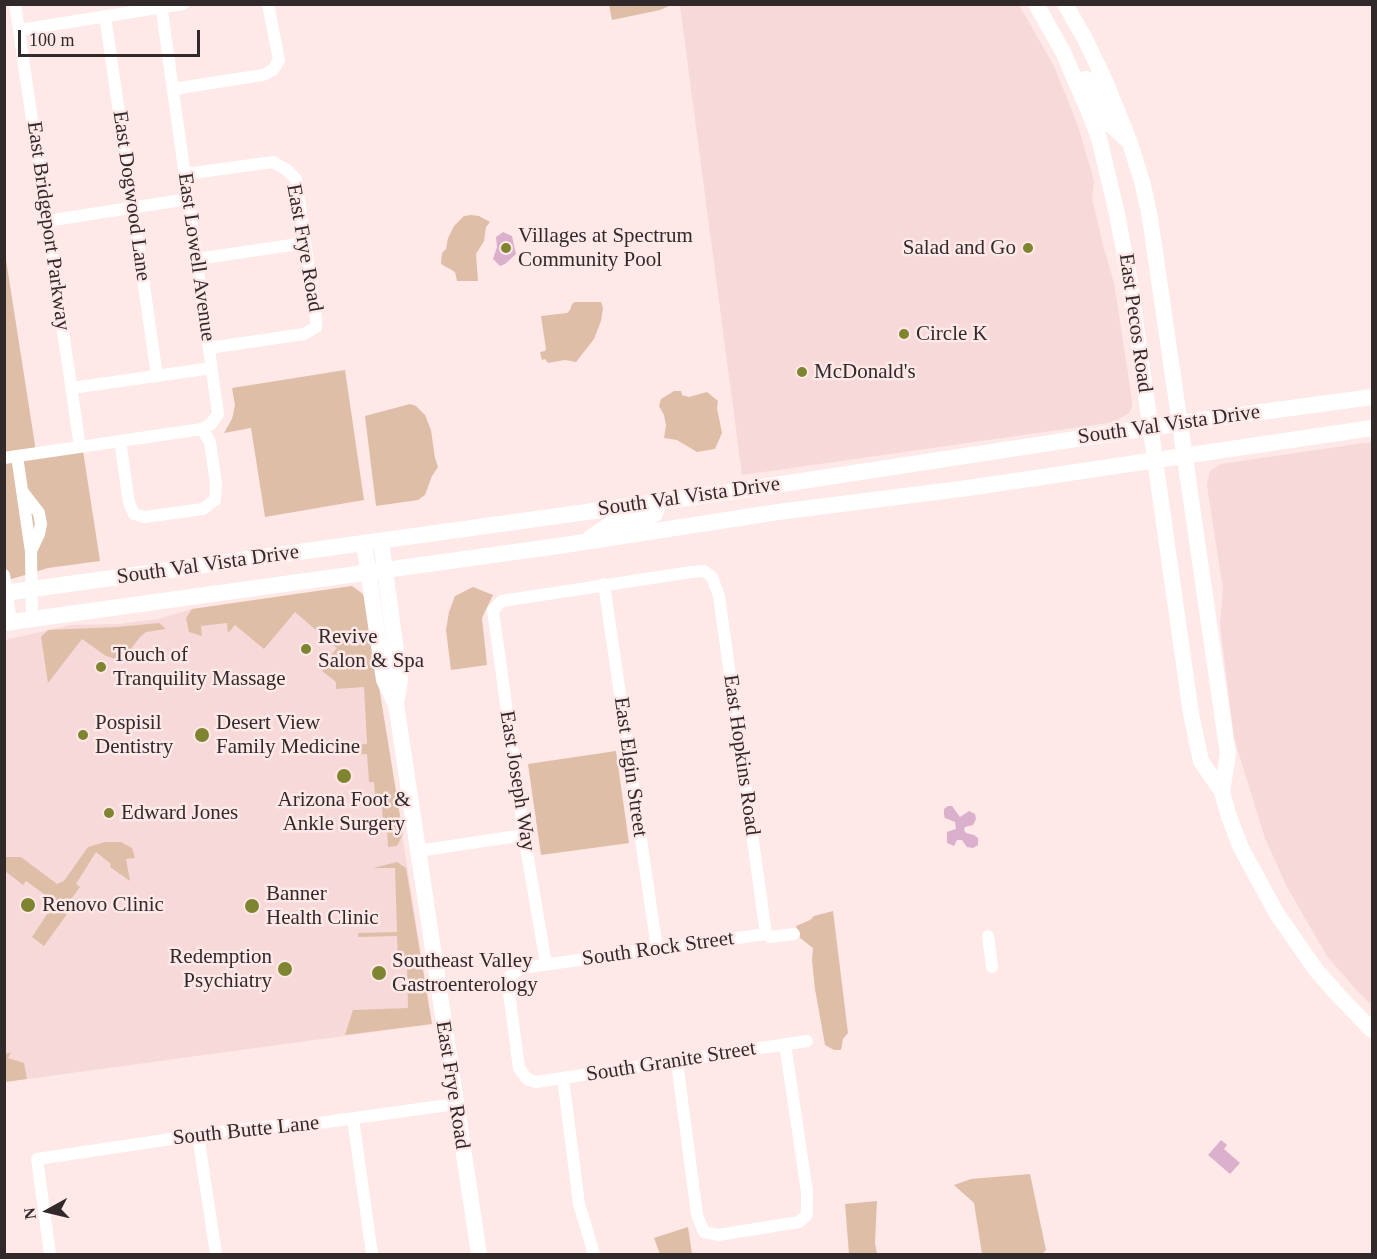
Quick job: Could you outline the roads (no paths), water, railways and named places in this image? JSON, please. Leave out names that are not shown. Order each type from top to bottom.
[{"type":"main road","name":"East Pecos Road","points":[[1036,4],[1063,52],[1099,138],[1117,214],[1127,264],[1191,714],[1201,762],[1222,792],[1241,848],[1277,915],[1317,970],[1372,1030]]},
{"type":"main road","name":"East Pecos Road","points":[[1065,4],[1106,83],[1130,143],[1150,218],[1228,754],[1222,792]]},
{"type":"main road","points":[[1075,81],[1086,79],[1090,81],[1105,120],[1130,143]]},
{"type":"main road","name":"South Val Vista Drive","points":[[6,593],[659,502],[1151,427],[1372,397]]},
{"type":"main road","name":"South Val Vista Drive","points":[[8,623],[584,542],[805,508],[968,488],[1372,428]]},
{"type":"main road","points":[[801,481],[805,508]]},
{"type":"main road","points":[[584,542],[612,523],[642,519],[655,514],[659,502]]},
{"type":"main road","name":"East Frye Road","points":[[373,542],[384,680],[396,704],[479,1253]]},
{"type":"street","name":"East Bridgeport Parkway","points":[[15,4],[80,447]]},
{"type":"street","points":[[19,30],[183,4]]},
{"type":"street","points":[[173,89],[263,75],[273,70],[279,60],[268,4]]},
{"type":"street","name":"East Lowell Avenue","points":[[161,6],[218,414],[212,424],[202,429]]},
{"type":"street","name":"East Dogwood Lane","points":[[105,16],[157,376]]},
{"type":"street","name":"East Frye Road","points":[[184,174],[273,162],[287,170],[296,179],[316,318],[316,327],[304,334],[209,348]]},
{"type":"street","points":[[47,221],[188,199]]},
{"type":"street","points":[[197,259],[305,243]]},
{"type":"street","points":[[72,388],[212,368]]},
{"type":"street","points":[[32,620],[31,552],[22,491],[11,457],[80,447],[120,441],[202,429],[210,442],[216,484],[215,500],[203,509],[145,517],[134,514],[129,503],[120,441]]},
{"type":"street","name":"East Hopkins Road","points":[[604,584],[704,571],[712,578],[719,596],[766,934]]},
{"type":"street","points":[[4,575],[8,623]]},
{"type":"street","name":"East Joseph Way","points":[[546,964],[494,629],[493,610],[502,601],[604,584]]},
{"type":"street","name":"East Elgin Street","points":[[604,584],[657,949]]},
{"type":"street","points":[[418,851],[525,835]]},
{"type":"street","name":"South Rock Street","points":[[536,1082],[527,1079],[519,1068],[509,993],[509,977],[521,968],[766,934],[770,937],[794,934]]},
{"type":"street","points":[[988,936],[992,967]]},
{"type":"street","name":"South Granite Street","points":[[536,1082],[807,1041]]},
{"type":"street","points":[[677,1062],[697,1215],[704,1232],[718,1235],[799,1222],[807,1215],[807,1192],[785,1044]]},
{"type":"street","points":[[563,1078],[579,1204],[594,1254]]},
{"type":"street","name":"South Butte Lane","points":[[50,1254],[37,1158],[198,1135],[353,1119],[455,1104]]},
{"type":"street","points":[[353,1119],[372,1254]]},
{"type":"street","points":[[198,1135],[216,1254]]},
{"type":"place","name":"Villages at Spectrum Community Pool","points":[[506,248]]},
{"type":"place","name":"Salad and Go","points":[[1028,248]]},
{"type":"place","name":"Circle K","points":[[904,334]]},
{"type":"place","name":"McDonald's","points":[[802,372]]},
{"type":"place","name":"Revive Salon & Spa","points":[[306,649]]},
{"type":"place","name":"Touch of Tranquility Massage","points":[[101,667]]},
{"type":"place","name":"Pospisil Dentistry","points":[[83,735]]},
{"type":"place","name":"Desert View Family Medicine","points":[[202,735]]},
{"type":"place","name":"Arizona Foot & Ankle Surgery","points":[[344,776]]},
{"type":"place","name":"Edward Jones","points":[[109,813]]},
{"type":"place","name":"Renovo Clinic","points":[[28,905]]},
{"type":"place","name":"Banner Health Clinic","points":[[252,906]]},
{"type":"place","name":"Redemption Psychiatry","points":[[285,969]]},
{"type":"place","name":"Southeast Valley Gastroenterology","points":[[379,973]]}]
